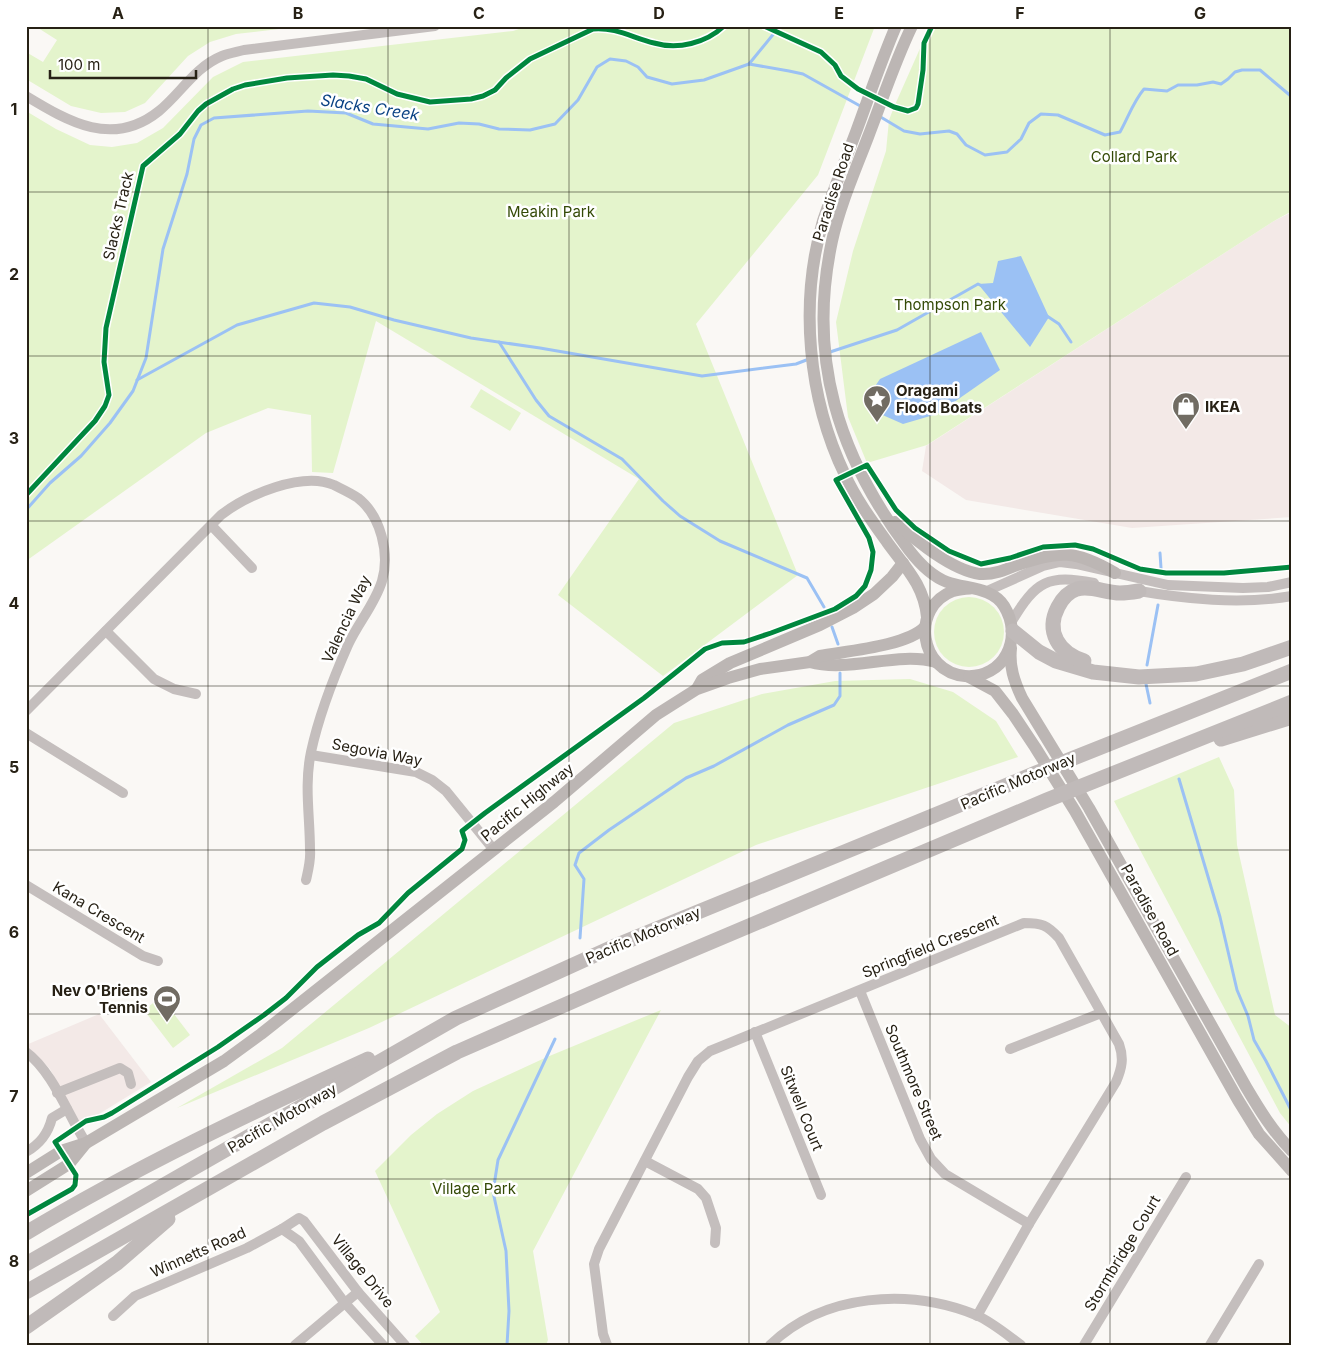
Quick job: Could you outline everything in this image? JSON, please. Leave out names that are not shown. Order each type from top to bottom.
[{"type":"highway","points":[[1110,673],[1093,664],[1076,659],[1058,644],[1052,629],[1056,611],[1066,595],[1076,589],[1089,588],[1119,594],[1139,591]]},
{"type":"highway","points":[[1012,632],[1038,652],[1056,661],[1093,672],[1139,677],[1196,674],[1243,664],[1292,647]]},
{"type":"highway","name":"Pacific Motorway","points":[[26,1264],[456,1018],[615,946],[1036,773],[1292,672]]},
{"type":"highway","name":"Pacific Motorway","points":[[26,1292],[323,1123],[457,1052],[626,978],[1103,776],[1292,702]]},
{"type":"highway","points":[[1103,776],[1292,717]]},
{"type":"highway","points":[[26,1232],[76,1203],[278,1100],[456,1018]]},
{"type":"highway","points":[[26,1328],[116,1263],[193,1196]]},
{"type":"main road","name":"Paradise Road","points":[[896,26],[823,222],[813,270],[810,298],[843,435],[853,460],[880,509],[910,552],[930,573],[949,583],[972,588]]},
{"type":"main road","name":"Paradise Road","points":[[912,26],[873,123],[832,239],[824,301],[817,333],[818,396],[829,435],[845,475],[870,518],[923,594],[926,602],[926,622]]},
{"type":"main road","points":[[880,509],[932,552],[969,571],[981,574],[996,572],[1037,558],[1061,554],[1094,560],[1115,573]]},
{"type":"main road","points":[[697,689],[702,680],[730,663],[820,625],[853,608],[874,594],[892,577],[903,563]]},
{"type":"main road","points":[[972,588],[987,591],[1003,604],[1012,632],[1002,662],[987,673],[968,676],[957,675],[946,670],[936,662],[929,652],[925,640],[926,622],[938,601],[953,591],[972,588]]},
{"type":"main road","name":"Pacific Highway","points":[[810,662],[820,656],[912,637],[926,622]]},
{"type":"main road","name":"Paradise Road","points":[[1012,632],[1010,661],[1012,674],[1022,698],[1089,808],[1246,1087],[1261,1112],[1292,1151]]},
{"type":"main road","name":"Pacific Highway","points":[[26,1172],[61,1152],[86,1143],[224,1061],[261,1034],[562,796],[656,715],[697,689],[753,671],[810,662],[820,664],[868,663],[911,658],[936,662]]},
{"type":"main road","name":"Paradise Road","points":[[968,676],[995,691],[1014,714],[1075,811],[1238,1100],[1259,1134],[1292,1171]]},
{"type":"main road","name":"Pacific Highway","points":[[26,1191],[69,1164],[86,1143]]},
{"type":"street","points":[[26,96],[64,118],[93,129],[114,130],[136,125],[159,111],[197,72],[222,56],[244,50],[435,26]]},
{"type":"street","name":"Valencia Way","points":[[26,711],[211,525],[232,507],[286,484],[302,481],[327,482],[358,498],[370,512],[379,528],[384,548],[385,565],[382,581],[342,660],[316,729],[307,781],[311,853],[306,880]]},
{"type":"street","points":[[211,525],[252,568]]},
{"type":"street","points":[[987,591],[1043,566],[1060,562],[1168,585],[1206,588],[1260,587],[1292,582]]},
{"type":"street","points":[[1012,632],[1027,598],[1036,589],[1052,581],[1072,579],[1172,596],[1240,601],[1292,596]]},
{"type":"street","points":[[106,631],[154,679],[174,688],[196,694]]},
{"type":"street","points":[[26,733],[123,793]]},
{"type":"street","name":"Segovia Way","points":[[311,754],[416,772],[432,780],[446,792],[494,850]]},
{"type":"street","name":"Kana Crescent","points":[[26,885],[143,956],[158,961]]},
{"type":"street","name":"Springfield Crescent","points":[[607,1345],[603,1334],[594,1264],[599,1248],[698,1061],[710,1051],[755,1032],[1024,924],[1039,924],[1050,928],[1059,938],[1120,1049],[1122,1069],[977,1316]]},
{"type":"street","name":"Southmore Street","points":[[860,991],[920,1139],[932,1159],[945,1174],[1030,1224]]},
{"type":"street","points":[[1010,1049],[1101,1013]]},
{"type":"street","name":"Sitwell Court","points":[[755,1032],[821,1195]]},
{"type":"street","points":[[26,1052],[45,1070],[86,1143]]},
{"type":"street","points":[[57,1093],[120,1068],[128,1073],[131,1084]]},
{"type":"street","points":[[26,1152],[42,1139],[50,1126],[52,1118],[67,1109]]},
{"type":"street","points":[[646,1161],[698,1189],[706,1198],[716,1228],[715,1243]]},
{"type":"street","name":"Stormbridge Court","points":[[1084,1345],[1186,1177]]},
{"type":"street","name":"Winnetts Road","points":[[113,1316],[134,1296],[247,1248],[282,1229],[297,1218]]},
{"type":"street","name":"Village Drive","points":[[297,1218],[301,1218],[304,1221],[358,1292],[405,1345]]},
{"type":"street","points":[[282,1229],[299,1241],[344,1302],[383,1345]]},
{"type":"street","points":[[1210,1345],[1259,1264]]},
{"type":"street","points":[[295,1345],[358,1292]]},
{"type":"street","points":[[770,1345],[800,1322],[828,1310],[860,1301],[886,1298],[930,1301],[951,1306],[990,1323],[1021,1345]]},
{"type":"shaded area","points":[[1292,212],[1292,517],[1132,528],[966,500],[922,471],[926,446],[1274,221]]},
{"type":"shaded area","points":[[99,1014],[151,1082],[81,1125],[50,1069],[26,1045]]},
{"type":"green space","points":[[35,26],[304,26],[236,34],[210,42],[188,56],[145,103],[125,112],[101,113],[71,106],[26,79],[26,52],[43,62],[57,40]]},
{"type":"green space","name":"Meakin Park","points":[[528,26],[875,26],[818,175],[696,324],[798,575],[663,676],[558,595],[639,479],[376,321],[333,473],[312,472],[311,415],[268,408],[206,433],[26,561],[26,111],[56,129],[90,145],[112,147],[137,143],[163,128],[213,77],[243,62],[513,31]]},
{"type":"green space","name":"Collard Park","points":[[930,26],[1292,26],[1292,211],[927,445],[867,463],[848,417],[836,322],[853,251],[886,151],[889,120]]},
{"type":"green space","points":[[481,389],[521,413],[510,431],[470,407]]},
{"type":"green space","points":[[969,597],[982,600],[994,607],[1001,619],[1004,632],[1001,645],[994,657],[982,664],[969,667],[956,664],[944,657],[937,645],[934,632],[937,619],[944,607],[956,600]]},
{"type":"green space","points":[[910,679],[953,692],[996,721],[1018,757],[756,845],[369,1028],[177,1108],[282,1048],[674,723],[762,694],[835,681]]},
{"type":"green space","points":[[1219,757],[1234,790],[1237,845],[1275,1015],[1292,1028],[1292,1128],[1280,1113],[1114,801]]},
{"type":"green space","name":"Nev O'Briens Tennis","points":[[161,997],[190,1035],[173,1048],[144,1010]]},
{"type":"green space","name":"Village Park","points":[[661,1010],[533,1251],[548,1340],[546,1345],[423,1345],[415,1336],[440,1312],[375,1171],[411,1135],[437,1114],[473,1091],[547,1057]]},
{"type":"water","points":[[1021,256],[1049,317],[1030,347],[978,284],[993,283],[998,261]]},
{"type":"water","points":[[981,332],[1000,370],[937,414],[903,424],[878,413],[869,395],[880,379]]},
{"type":"waterway","points":[[749,64],[780,26]]},
{"type":"waterway","name":"Slacks Creek","points":[[26,510],[50,483],[81,456],[110,423],[133,391],[146,358],[163,249],[187,174],[194,139],[201,125],[214,118],[308,111],[346,113],[373,124],[428,129],[459,123],[479,124],[499,129],[530,130],[555,124],[578,100],[597,67],[610,59],[626,61],[638,67],[647,77],[672,84],[704,80],[749,64],[789,71],[803,74],[862,107]]},
{"type":"waterway","name":"Slacks Creek","points":[[879,116],[904,131],[920,134],[949,131],[957,134],[966,145],[985,155],[1007,152],[1021,139],[1029,123],[1041,114],[1058,115],[1105,135],[1120,132],[1144,89],[1167,91],[1178,85],[1197,85],[1213,82],[1221,84],[1235,72],[1242,70],[1260,70],[1292,97]]},
{"type":"waterway","points":[[830,352],[897,330],[978,284],[982,286]]},
{"type":"waterway","points":[[137,380],[237,325],[314,303],[350,307],[394,320],[471,338],[702,376],[796,364],[809,359]]},
{"type":"waterway","points":[[1047,316],[1059,324],[1071,342]]},
{"type":"waterway","points":[[499,342],[536,400],[549,416],[622,459],[680,516],[720,541],[807,578],[824,607]]},
{"type":"waterway","points":[[1160,553],[1161,568]]},
{"type":"waterway","points":[[1147,665],[1158,605]]},
{"type":"waterway","points":[[832,627],[838,644]]},
{"type":"waterway","points":[[580,938],[584,879],[575,865],[579,853],[609,830],[686,778],[714,766],[788,725],[834,705],[840,696],[840,673]]},
{"type":"waterway","points":[[1146,684],[1150,703]]},
{"type":"waterway","points":[[1179,779],[1220,917],[1237,990],[1248,1016],[1254,1040],[1292,1112]]},
{"type":"waterway","points":[[507,1345],[509,1311],[506,1251],[493,1192],[498,1160],[555,1039]]},
{"type":"cycle path","name":"Slacks Track","points":[[26,495],[95,421],[105,406],[109,395],[104,362],[106,328],[143,166],[180,134],[206,104],[233,89],[245,85],[287,78],[333,75],[366,79],[397,94],[430,102],[471,99],[495,90],[506,78],[530,59],[593,29],[617,31],[654,43],[673,46],[700,41],[724,26]]},
{"type":"cycle path","points":[[764,26],[821,52],[835,65],[841,76],[858,89],[894,107],[908,111],[916,108],[918,104],[923,70],[924,43],[932,26]]},
{"type":"cycle path","points":[[26,1215],[72,1189],[75,1185],[76,1175],[55,1142],[86,1121],[112,1113],[218,1047],[264,1015],[286,998],[317,967],[358,935],[379,923],[408,893],[462,849],[465,840],[462,831],[485,813],[644,698],[705,649],[722,643],[744,642],[771,633],[835,609],[856,596],[865,586],[871,570],[873,552],[869,538],[836,480],[867,465],[896,510],[915,528],[949,551],[981,564],[1010,558],[1043,547],[1075,545],[1093,549],[1140,569],[1166,573],[1224,573],[1292,567]]},
{"type":"place","name":"Oragami Flood Boats","points":[[877,423]]},
{"type":"place","name":"IKEA","points":[[1186,430]]},
{"type":"place","name":"Nev O'Briens Tennis","points":[[167,1023]]},
{"type":"park label","name":"Thompson Park","points":[[950,304]]}]
